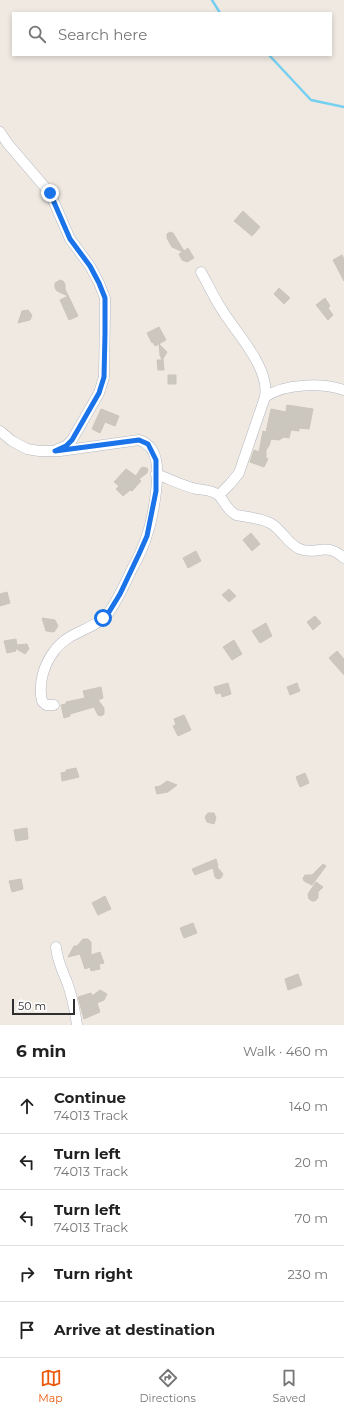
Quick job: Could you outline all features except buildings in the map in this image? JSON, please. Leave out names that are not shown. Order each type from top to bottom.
[{"type":"street","points":[[0,132],[18,156],[50,193],[70,239],[90,266],[105,298],[105,359],[102,385],[72,440],[66,446],[55,451]]},
{"type":"street","points":[[201,272],[223,312],[258,364],[264,380],[266,393],[239,473],[219,495]]},
{"type":"street","points":[[265,397],[274,392],[285,389],[309,386],[326,386],[344,390]]},
{"type":"street","points":[[0,431],[12,441],[27,449],[39,451],[55,451],[139,440],[148,444],[152,449],[156,460],[156,491],[147,536],[120,594],[109,612],[103,618],[92,626],[71,635],[62,642],[55,650],[43,672],[40,685],[41,696],[44,704],[54,705]]},
{"type":"street","points":[[156,474],[187,486],[214,492],[219,495],[227,509],[236,515],[269,522],[280,531],[292,545],[299,549],[305,551],[324,549],[332,550],[338,552],[344,558]]},
{"type":"street","points":[[56,947],[59,964],[68,984],[77,1025]]},
{"type":"waterway","points":[[212,0],[219,12]]},
{"type":"waterway","points":[[270,56],[311,100],[344,107]]},
{"type":"route","points":[[50,193],[70,239],[90,266],[99,283],[105,298],[106,311],[105,359],[102,385],[72,440],[66,446],[55,451],[139,440],[148,444],[152,449],[156,460],[156,491],[147,536],[120,594],[109,612],[103,618]]}]
